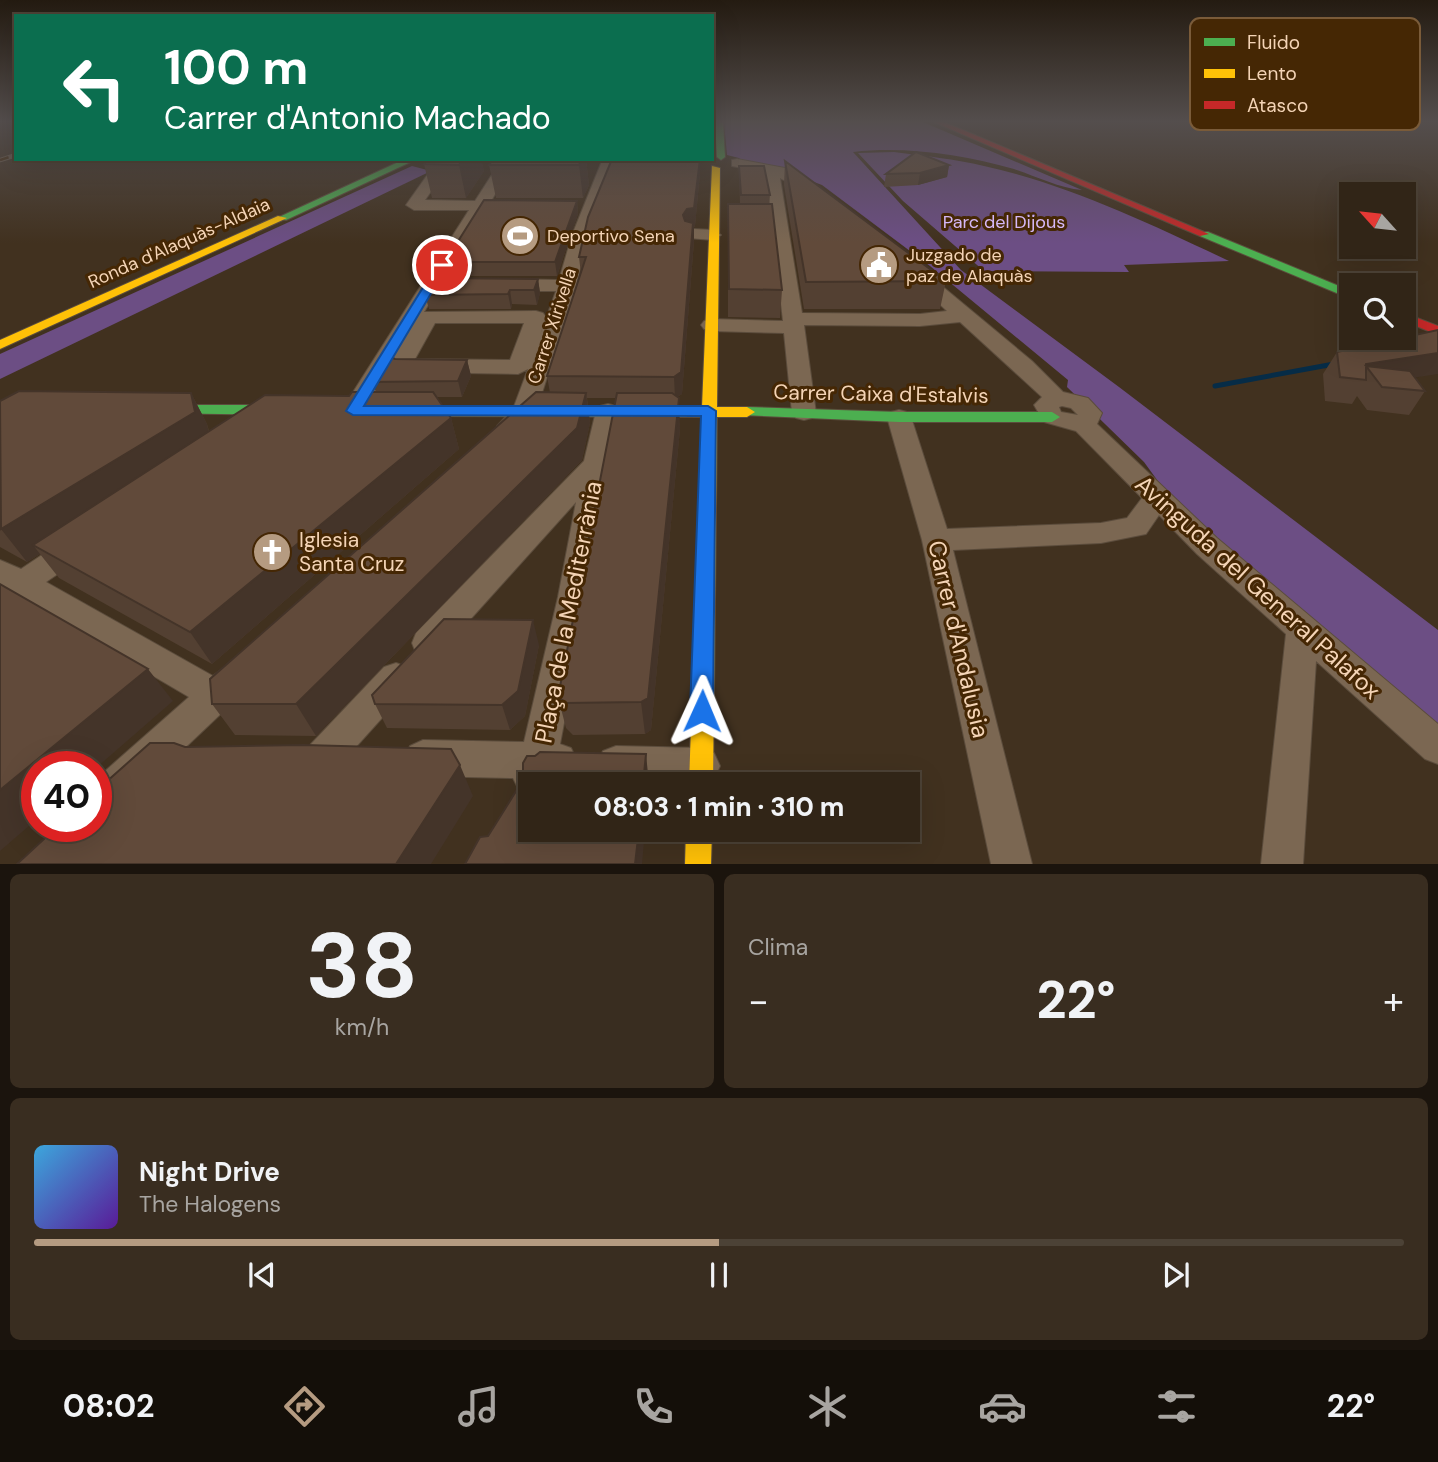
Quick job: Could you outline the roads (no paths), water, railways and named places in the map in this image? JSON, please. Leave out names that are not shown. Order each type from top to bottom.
[{"type":"street","name":"Ronda d'Alaquàs-Aldaia","points":[[0,345],[406,162]]},
{"type":"street","points":[[453,162],[414,205],[503,206]]},
{"type":"street","points":[[360,411],[431,284],[507,162]]},
{"type":"street","name":"Carrer Xirivella","points":[[524,412],[567,286],[586,206],[608,162]]},
{"type":"street","points":[[701,772],[708,411],[718,226],[716,191],[728,182],[721,162]]},
{"type":"street","points":[[722,162],[772,175],[790,174],[827,203]]},
{"type":"street","points":[[1034,162],[1339,290]]},
{"type":"street","points":[[772,175],[774,222],[793,323],[804,414]]},
{"type":"street","points":[[694,234],[718,226]]},
{"type":"street","points":[[580,235],[602,233]]},
{"type":"street","points":[[902,263],[965,315],[1055,408]]},
{"type":"street","points":[[431,284],[458,285]]},
{"type":"street","points":[[485,285],[567,286]]},
{"type":"street","points":[[711,325],[919,320],[965,315]]},
{"type":"street","points":[[428,317],[536,317],[518,367],[400,365],[428,317]]},
{"type":"street","points":[[1416,322],[1438,331]]},
{"type":"street","name":"Carrer Caixa d'Estalvis","points":[[360,411],[708,411],[899,417],[1055,408]]},
{"type":"street","name":"Avinguda del General Palafox","points":[[1055,408],[1067,423],[1082,423],[1207,547],[1438,747]]},
{"type":"street","points":[[131,410],[294,410]]},
{"type":"street","points":[[248,433],[294,410]]},
{"type":"street","name":"Plaça de la Mediterrània","points":[[510,806],[538,760],[573,597],[608,411]]},
{"type":"street","points":[[493,440],[524,412]]},
{"type":"street","name":"Carrer d'Andalusia","points":[[899,417],[936,540],[1012,863]]},
{"type":"street","name":"Plaça de la Mediterrània","points":[[324,756],[596,464]]},
{"type":"street","points":[[936,540],[1101,533],[1136,527],[1157,497]]},
{"type":"street","points":[[8,584],[101,530]]},
{"type":"street","points":[[8,584],[216,695]]},
{"type":"street","points":[[1282,863],[1302,632]]},
{"type":"street","points":[[112,795],[186,745],[216,695],[257,658]]},
{"type":"street","points":[[286,756],[538,760],[668,772]]},
{"type":"street","points":[[698,863],[699,842]]},
{"type":"waterway","points":[[1215,386],[1334,364]]},
{"type":"place","name":"Deportivo Sena","points":[[520,236]]},
{"type":"place","name":"Juzgado de paz de Alaquàs","points":[[879,265]]},
{"type":"place","name":"Iglesia Santa Cruz","points":[[272,552]]},
{"type":"park label","name":"Parc del Dijous","points":[[1004,222]]}]
